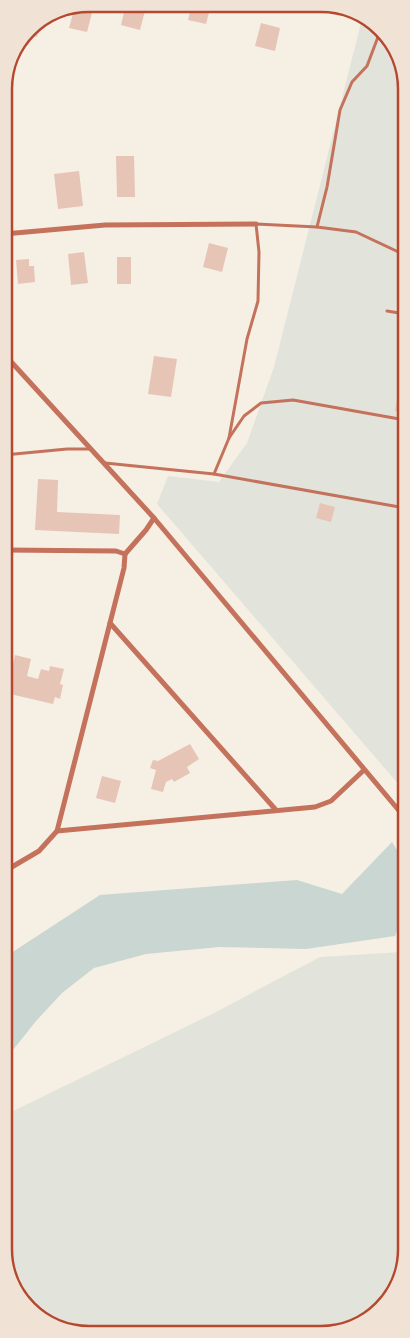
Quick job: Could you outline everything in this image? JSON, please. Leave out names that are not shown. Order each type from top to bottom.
[{"type":"street","points":[[13,233],[105,224],[256,224]]},
{"type":"street","points":[[13,363],[154,518],[397,810]]},
{"type":"street","points":[[12,866],[39,851],[57,831],[124,568],[125,554],[154,518]]},
{"type":"street","points":[[13,550],[116,551],[125,554]]},
{"type":"street","points":[[110,623],[276,810]]},
{"type":"street","points":[[57,831],[315,807],[331,801],[364,770]]},
{"type":"lane","points":[[317,227],[327,187],[340,110],[352,82],[366,66],[377,38]]},
{"type":"lane","points":[[229,438],[247,339],[258,301],[259,252],[256,224],[317,227],[356,232],[398,252]]},
{"type":"lane","points":[[387,311],[398,313]]},
{"type":"lane","points":[[214,474],[229,438],[244,416],[261,403],[293,400],[398,419]]},
{"type":"lane","points":[[13,455],[67,449],[92,449]]},
{"type":"lane","points":[[105,463],[214,474],[398,507]]},
{"type":"shaded area","points":[[361,24],[375,35],[387,51],[396,74],[398,90],[397,783],[157,504],[168,476],[219,482],[247,443],[274,367]]},
{"type":"shaded area","points":[[392,842],[397,851],[397,930],[395,936],[306,949],[219,947],[146,954],[94,968],[62,993],[12,1051],[12,952],[100,895],[297,880],[342,894]]},
{"type":"shaded area","points":[[397,952],[397,1254],[392,1278],[385,1291],[367,1310],[350,1320],[320,1326],[90,1326],[60,1320],[43,1310],[28,1295],[18,1278],[14,1264],[12,1248],[12,1112],[214,1013],[320,957]]},
{"type":"building","points":[[92,12],[87,32],[69,28],[73,14]]},
{"type":"building","points":[[124,12],[145,12],[140,30],[121,25]]},
{"type":"building","points":[[190,12],[209,12],[206,24],[188,20]]},
{"type":"building","points":[[261,23],[280,28],[275,51],[255,46]]},
{"type":"building","points":[[116,156],[134,156],[135,197],[117,197]]},
{"type":"building","points":[[79,171],[83,206],[58,209],[54,174]]},
{"type":"building","points":[[209,243],[228,248],[222,272],[203,267]]},
{"type":"building","points":[[84,252],[88,283],[71,285],[68,254]]},
{"type":"building","points":[[117,257],[131,257],[131,284],[117,284]]},
{"type":"building","points":[[29,259],[29,266],[34,266],[35,282],[18,284],[16,260]]},
{"type":"building","points":[[154,356],[177,359],[171,397],[148,394]]},
{"type":"building","points":[[398,395],[398,412],[395,411]]},
{"type":"building","points":[[38,479],[58,480],[57,512],[120,515],[119,534],[35,530]]},
{"type":"building","points":[[320,503],[335,507],[331,522],[316,518]]},
{"type":"building","points":[[15,655],[31,659],[27,676],[38,679],[41,669],[49,671],[50,666],[64,669],[60,684],[63,685],[60,699],[55,697],[53,704],[12,695],[13,666]]},
{"type":"building","points":[[190,744],[199,759],[187,767],[190,773],[174,782],[172,779],[166,782],[163,792],[151,789],[156,770],[150,768],[153,760],[158,761]]},
{"type":"building","points":[[102,776],[121,781],[115,803],[96,798]]}]
